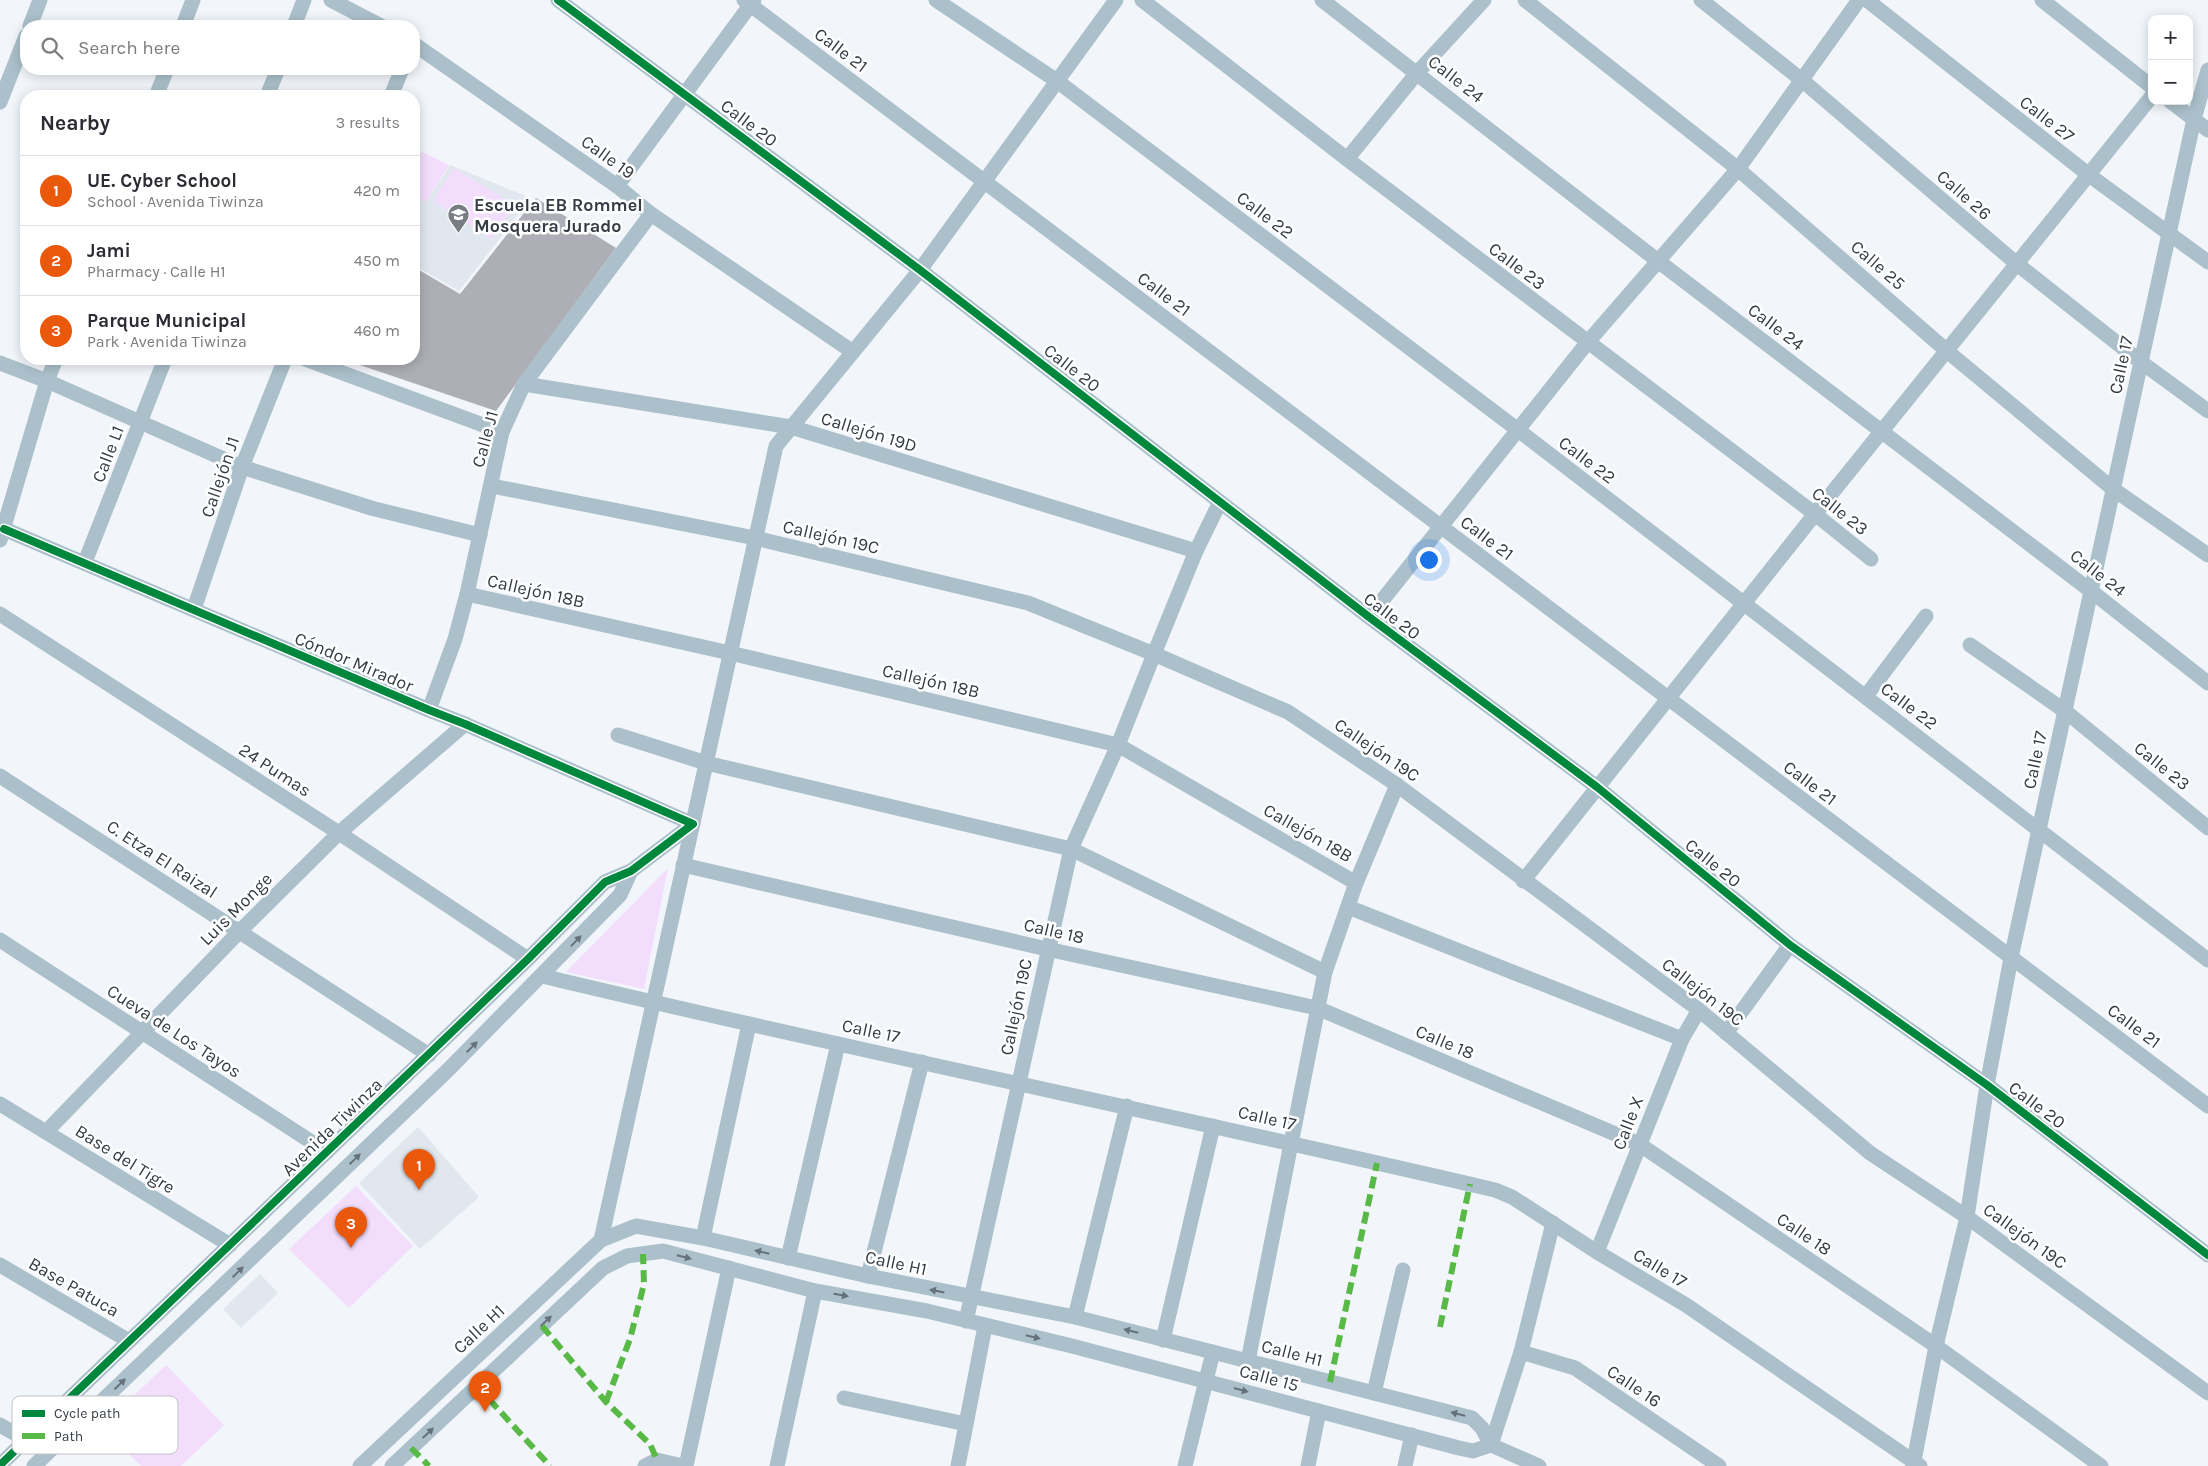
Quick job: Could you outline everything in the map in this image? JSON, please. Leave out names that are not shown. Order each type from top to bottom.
[{"type":"street","points":[[32,20],[40,0]]},
{"type":"street","points":[[185,20],[193,0]]},
{"type":"street","points":[[296,20],[304,0]]},
{"type":"street","points":[[331,0],[369,20]]},
{"type":"street","name":"Calle 20","points":[[558,0],[920,270],[1369,617],[1597,788],[1790,945],[1987,1086],[2208,1255]]},
{"type":"street","name":"Calle 22","points":[[936,0],[1057,81],[1518,430],[2208,960]]},
{"type":"street","points":[[601,1240],[776,446],[920,270],[1116,0]]},
{"type":"street","name":"Calle 23","points":[[1142,0],[1587,343],[1815,514],[1871,559]]},
{"type":"street","name":"Calle 24","points":[[1322,0],[1658,261],[1883,431],[2208,683]]},
{"type":"street","points":[[1347,159],[1417,73],[1484,0]]},
{"type":"street","name":"Calle 25","points":[[1525,0],[1738,169],[1947,351],[2113,489],[2208,555]]},
{"type":"street","name":"Calle 26","points":[[1701,0],[1803,81],[2017,264],[2141,362],[2208,411]]},
{"type":"street","points":[[1369,617],[1587,343],[1738,169],[1860,0]]},
{"type":"street","name":"Calle 27","points":[[1867,0],[2088,175],[2208,262]]},
{"type":"street","points":[[2042,0],[2148,84]]},
{"type":"street","points":[[617,186],[685,95],[750,2]]},
{"type":"street","name":"Calle 21","points":[[750,2],[984,182],[2208,1106]]},
{"type":"street","name":"Calle 19","points":[[420,48],[617,186],[651,214],[853,352]]},
{"type":"street","points":[[0,102],[20,51]]},
{"type":"street","name":"Calle 17","points":[[542,976],[653,1003],[1127,1106],[1495,1190],[1512,1197],[1597,1252],[1686,1305],[1916,1465],[1936,1346],[1967,1217],[1987,1086],[2011,958],[2194,119],[2208,70]]},
{"type":"street","points":[[158,90],[165,75]]},
{"type":"street","points":[[269,90],[276,75]]},
{"type":"street","points":[[393,90],[400,75]]},
{"type":"street","points":[[1523,880],[2148,101]]},
{"type":"street","points":[[2175,105],[2208,130]]},
{"type":"street","name":"Calle J1","points":[[429,710],[455,638],[467,594],[492,486],[502,432],[524,384],[651,214]]},
{"type":"street","points":[[0,363],[47,381],[242,467],[371,508],[480,535]]},
{"type":"street","points":[[2,534],[47,381],[54,365]]},
{"type":"street","name":"Calle L1","points":[[86,562],[163,365]]},
{"type":"street","name":"Callejón J1","points":[[194,609],[242,467],[283,365]]},
{"type":"street","points":[[321,365],[502,432]]},
{"type":"street","name":"Callejón 19D","points":[[524,384],[791,428],[1196,551]]},
{"type":"street","name":"Callejón 19C","points":[[492,486],[755,538],[1028,603],[1154,654],[1288,712],[1397,785],[1699,1010],[1870,1153],[1967,1217],[2208,1393]]},
{"type":"street","points":[[1154,654],[1196,551],[1220,502]]},
{"type":"street","name":"Cóndor Mirador","points":[[2,534],[86,562],[693,824]]},
{"type":"street","name":"Callejón 18B","points":[[467,594],[730,653],[1118,745],[1356,883]]},
{"type":"street","name":"24 Pumas","points":[[0,614],[339,833],[528,959]]},
{"type":"street","points":[[1866,696],[1926,616]]},
{"type":"street","name":"Calle 23","points":[[1970,645],[2065,711],[2208,828]]},
{"type":"street","name":"Callejón 19C","points":[[966,1320],[1071,849],[1118,745],[1154,654]]},
{"type":"street","name":"Luis Monge","points":[[46,1132],[239,932],[339,833],[465,724]]},
{"type":"street","points":[[618,736],[706,763],[1071,849],[1325,972]]},
{"type":"street","name":"C. Etza El Raizal","points":[[0,776],[428,1055]]},
{"type":"street","points":[[1248,1361],[1325,972],[1356,883],[1397,785]]},
{"type":"street","name":"Avenida Tiwinza","points":[[72,1396],[528,959],[605,882],[631,871],[693,824]]},
{"type":"street","name":"Calle 18","points":[[684,866],[1317,1008],[1639,1144],[1936,1346],[2100,1466]]},
{"type":"street","name":"Avenida Tiwinza","points":[[107,1396],[448,1070],[542,976],[620,895],[631,871]]},
{"type":"street","points":[[1348,907],[1682,1039]]},
{"type":"street","name":"Cueva de Los Tayos","points":[[0,940],[327,1152]]},
{"type":"street","points":[[1726,1033],[1790,945]]},
{"type":"street","name":"Calle X","points":[[1597,1252],[1682,1039],[1699,1010]]},
{"type":"street","points":[[703,1238],[749,1024]]},
{"type":"street","points":[[788,1258],[838,1044]]},
{"type":"street","points":[[868,1276],[922,1062]]},
{"type":"street","name":"Base del Tigre","points":[[0,1104],[230,1245]]},
{"type":"street","points":[[1074,1317],[1127,1106]]},
{"type":"street","points":[[1163,1340],[1213,1126]]},
{"type":"street","points":[[1539,1466],[1491,1445],[1521,1352],[1553,1223]]},
{"type":"street","name":"Calle H1","points":[[360,1466],[601,1240],[636,1226],[703,1238],[868,1276],[1074,1317],[1472,1418],[1482,1428],[1491,1445]]},
{"type":"street","points":[[392,1466],[603,1268],[627,1256],[663,1251],[816,1291],[927,1311],[985,1326],[958,1466]]},
{"type":"street","name":"Base Patuca","points":[[0,1265],[129,1341]]},
{"type":"street","points":[[645,1466],[657,1460],[684,1466],[729,1268]]},
{"type":"street","points":[[1374,1393],[1403,1270]]},
{"type":"street","points":[[777,1466],[816,1291]]},
{"type":"street","name":"Calle 15","points":[[985,1326],[1207,1381],[1473,1451],[1491,1445]]},
{"type":"street","points":[[1185,1466],[1213,1352]]},
{"type":"street","name":"Calle 16","points":[[1521,1352],[1575,1368],[1719,1466]]},
{"type":"street","points":[[844,1398],[966,1424]]},
{"type":"street","points":[[1308,1466],[1319,1410]]},
{"type":"street","points":[[0,1425],[12,1432]]},
{"type":"street","points":[[1405,1466],[1412,1435]]},
{"type":"street","name":"Avenida Tiwinza","points":[[0,1465],[12,1453]]},
{"type":"street","name":"Avenida Tiwinza","points":[[34,1466],[47,1454]]},
{"type":"shaded area","points":[[420,151],[449,165],[426,202],[420,198]]},
{"type":"shaded area","name":"Escuela EB Rommel Mosquera Jurado","points":[[450,165],[531,198],[459,291],[420,268],[420,198],[426,202]]},
{"type":"shaded area","points":[[454,168],[514,205],[491,239],[433,201]]},
{"type":"shaded area","points":[[668,868],[644,989],[566,972]]},
{"type":"shaded area","points":[[418,1127],[479,1197],[420,1249],[359,1183]]},
{"type":"shaded area","points":[[356,1186],[413,1246],[349,1308],[289,1249]]},
{"type":"shaded area","points":[[260,1274],[278,1293],[241,1328],[223,1309]]},
{"type":"shaded area","points":[[166,1365],[224,1425],[181,1466],[141,1466],[129,1454],[178,1454],[178,1396],[133,1396]]},
{"type":"building","points":[[536,198],[616,248],[496,411],[360,365],[420,365],[420,271],[460,294]]},
{"type":"marked path","points":[[1330,1382],[1377,1163]]},
{"type":"marked path","points":[[1440,1327],[1470,1184]]},
{"type":"marked path","points":[[606,1402],[630,1339],[644,1284],[643,1254]]},
{"type":"marked path","points":[[542,1326],[606,1402],[650,1444],[657,1460]]},
{"type":"marked path","points":[[477,1386],[550,1466]]},
{"type":"marked path","points":[[411,1448],[429,1466]]},
{"type":"cycle path","points":[[558,0],[920,270],[1369,617],[1597,787],[1790,945],[1987,1085],[2208,1255]]},
{"type":"cycle path","points":[[4,529],[465,724],[693,824],[631,871],[605,882],[528,959],[72,1396]]},
{"type":"cycle path","points":[[0,1465],[12,1454]]},
{"type":"place","name":"Escuela EB Rommel Mosquera Jurado","points":[[458,234]]},
{"type":"place","name":"UE. Cyber School","points":[[419,1190]]},
{"type":"place","name":"Parque Municipal","points":[[351,1248]]},
{"type":"place","name":"Jami","points":[[485,1412]]}]
